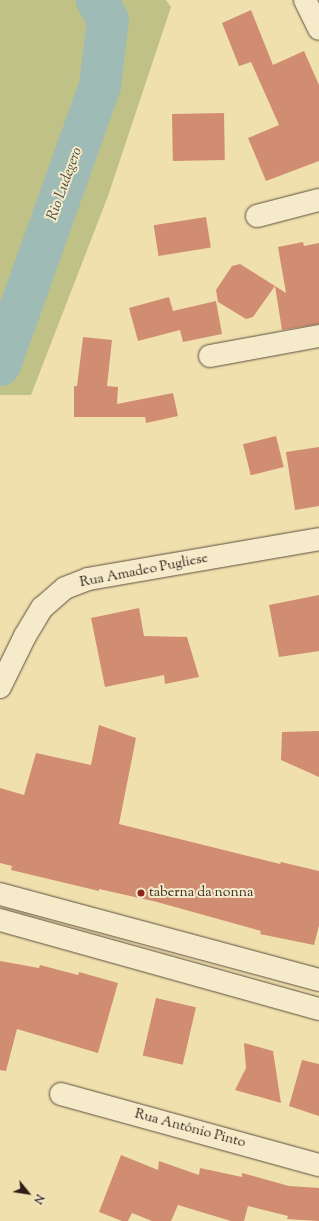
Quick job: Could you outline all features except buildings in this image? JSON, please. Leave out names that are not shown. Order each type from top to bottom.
[{"type":"street","points":[[306,0],[319,30]]},
{"type":"street","points":[[257,216],[319,200]]},
{"type":"street","points":[[210,356],[319,336]]},
{"type":"street","name":"Rua Amadeo Pugliese","points":[[0,687],[25,636],[42,608],[65,588],[88,579],[319,539]]},
{"type":"street","points":[[0,894],[319,980]]},
{"type":"street","points":[[0,920],[319,1009]]},
{"type":"street","name":"Rua Antônio Pinto","points":[[61,1094],[319,1164]]},
{"type":"green space","points":[[0,0],[166,0],[171,7],[108,196],[31,395],[0,395]]},
{"type":"waterway","name":"Rio Ludegero","points":[[0,365],[100,86],[108,20],[97,0]]},
{"type":"place","name":"taberna da nonna","points":[[141,893]]}]
